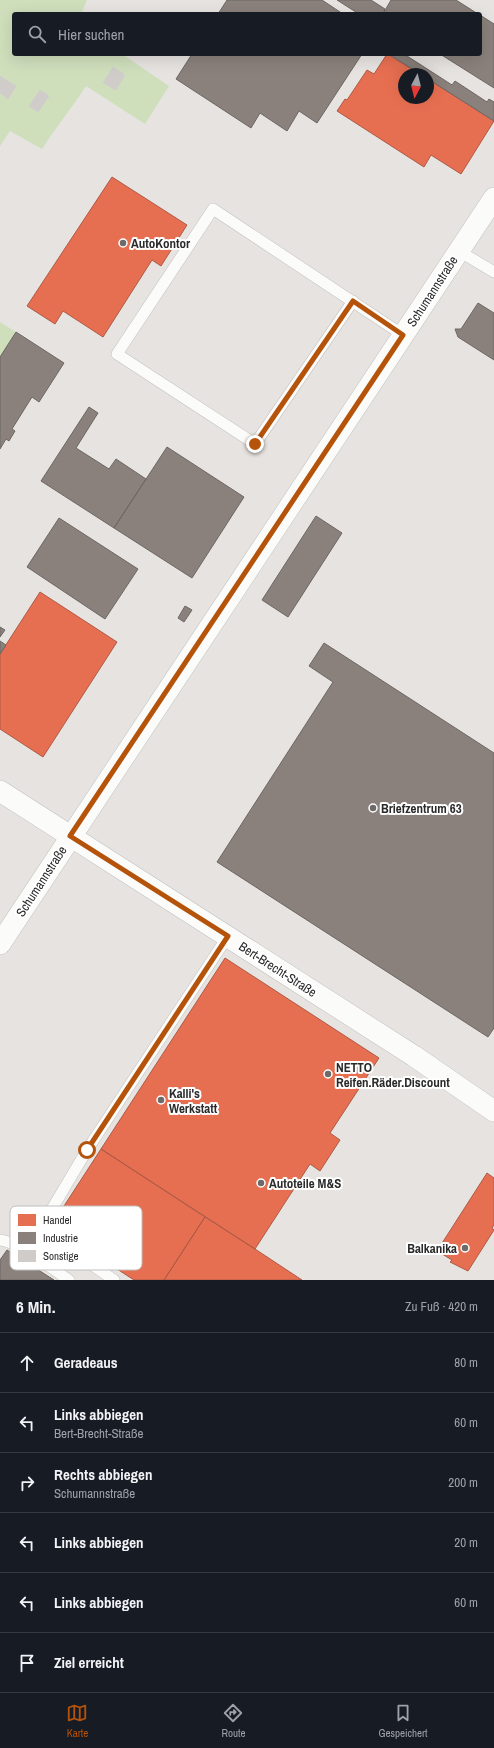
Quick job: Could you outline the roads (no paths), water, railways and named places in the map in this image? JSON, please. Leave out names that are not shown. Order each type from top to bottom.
[{"type":"street","name":"Schumannstraße","points":[[0,944],[70,836],[494,198]]},
{"type":"street","name":"Bert-Brecht-Straße","points":[[0,791],[414,1056],[494,1111]]},
{"type":"lane","points":[[353,301],[255,444],[117,354],[213,209],[353,301],[403,335]]},
{"type":"lane","points":[[459,251],[494,272]]},
{"type":"lane","points":[[54,1206],[87,1150],[228,936]]},
{"type":"lane","points":[[0,1240],[10,1243]]},
{"type":"lane","points":[[54,1270],[69,1280]]},
{"type":"lane","points":[[99,1270],[114,1280]]},
{"type":"place","name":"AutoKontor","points":[[123,243]]},
{"type":"place","name":"Briefzentrum 63","points":[[373,808]]},
{"type":"place","name":"NETTO Reifen.Räder.Discount","points":[[328,1074]]},
{"type":"place","name":"Kalli's Werkstatt","points":[[161,1100]]},
{"type":"place","name":"Autoteile M&S","points":[[261,1183]]},
{"type":"place","name":"Balkanika","points":[[465,1248]]}]
